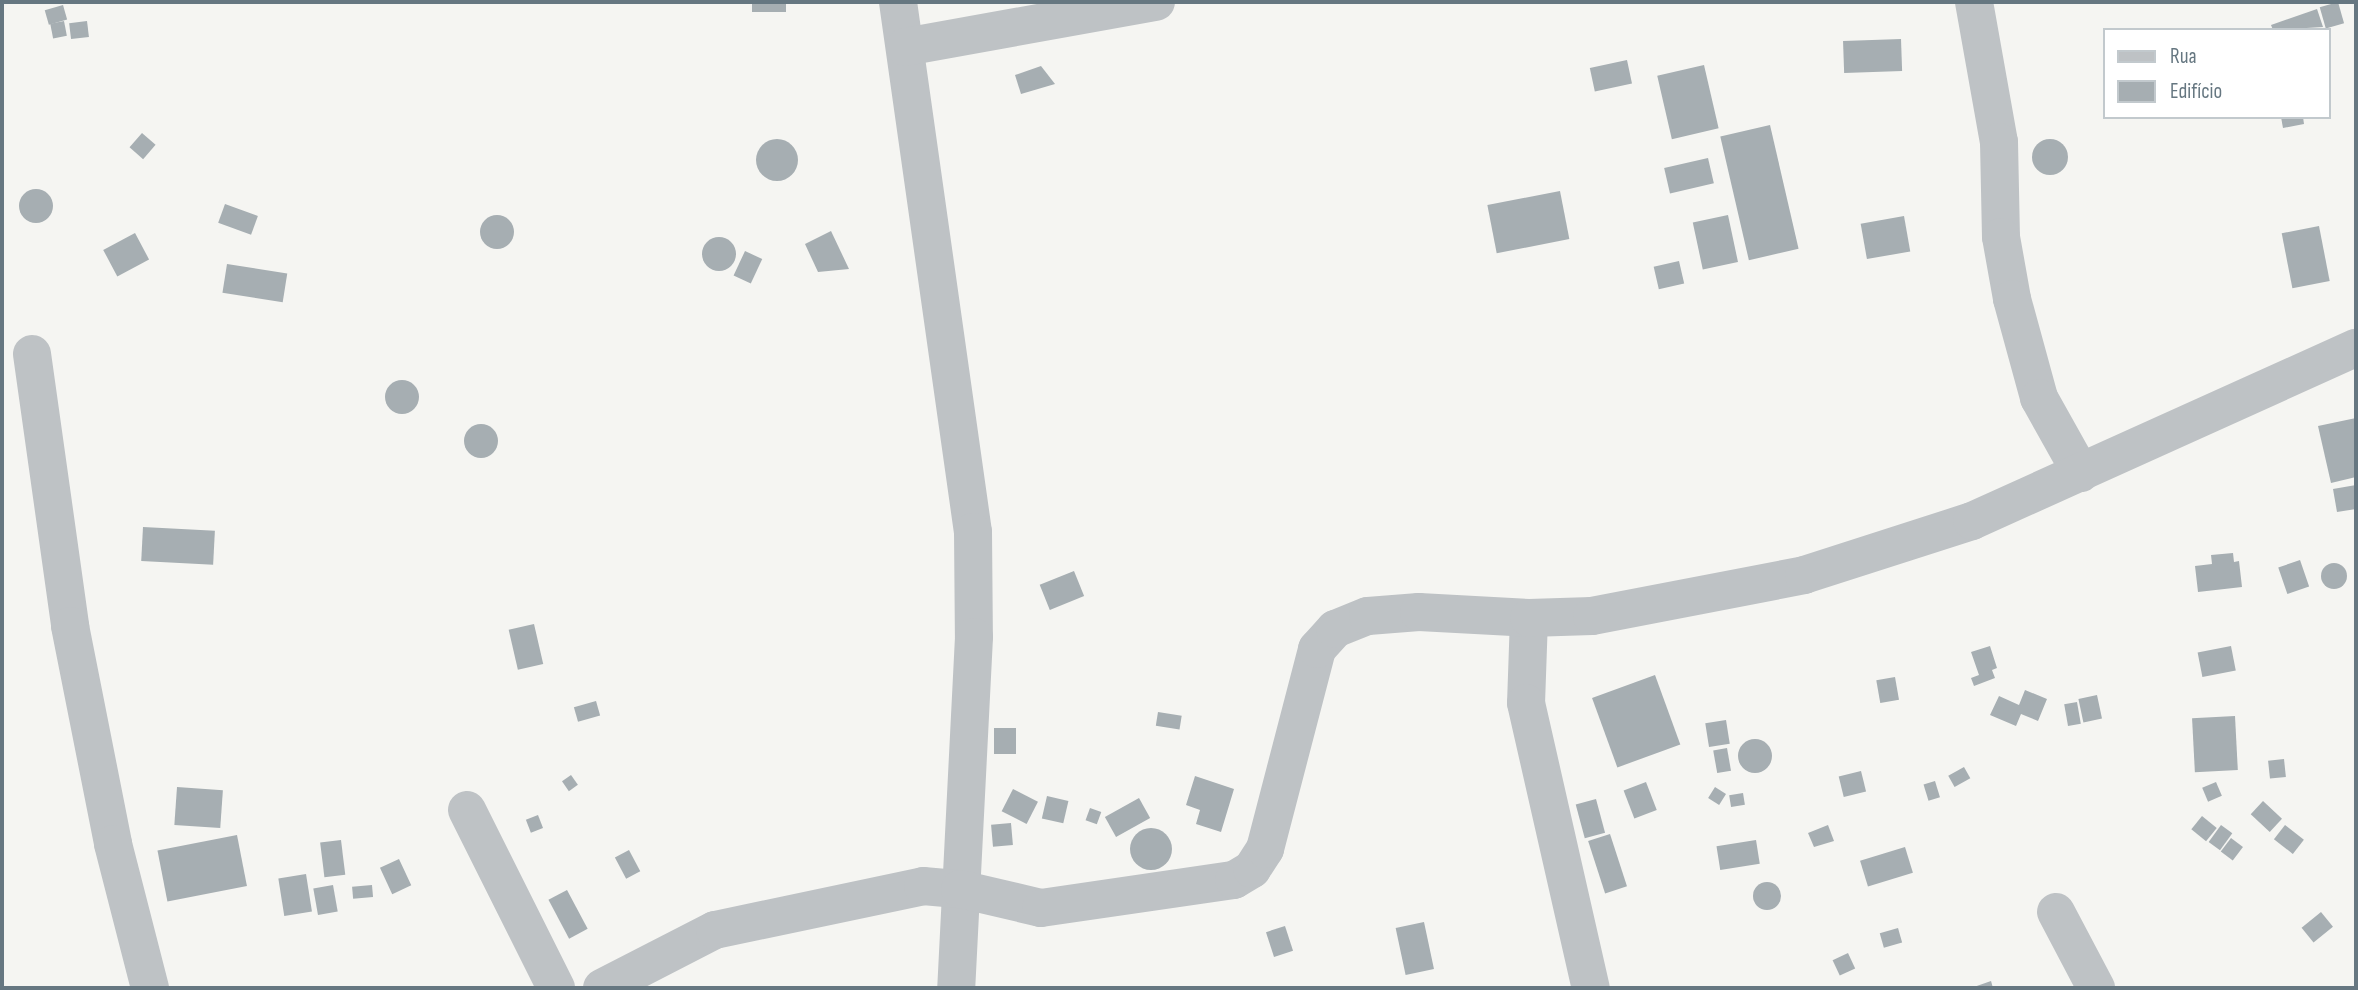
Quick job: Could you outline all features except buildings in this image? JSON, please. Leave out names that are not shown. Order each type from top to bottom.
[{"type":"street","points":[[898,2],[973,532],[974,637],[956,988]]},
{"type":"street","points":[[905,47],[1156,2]]},
{"type":"street","points":[[1974,2],[1999,142],[2001,237],[2012,299],[2039,398],[2081,472]]},
{"type":"street","points":[[602,988],[715,930],[923,886],[960,889],[1041,908],[1234,880],[1252,869],[1265,849],[1317,649],[1335,629],[1368,616],[1419,612],[1529,618],[1592,616],[1804,575],[1972,521],[2356,348]]},
{"type":"street","points":[[32,354],[70,626],[113,844],[149,988]]},
{"type":"street","points":[[1529,618],[1525,703],[1591,988]]},
{"type":"street","points":[[467,810],[556,988]]},
{"type":"street","points":[[2056,912],[2096,988]]}]
